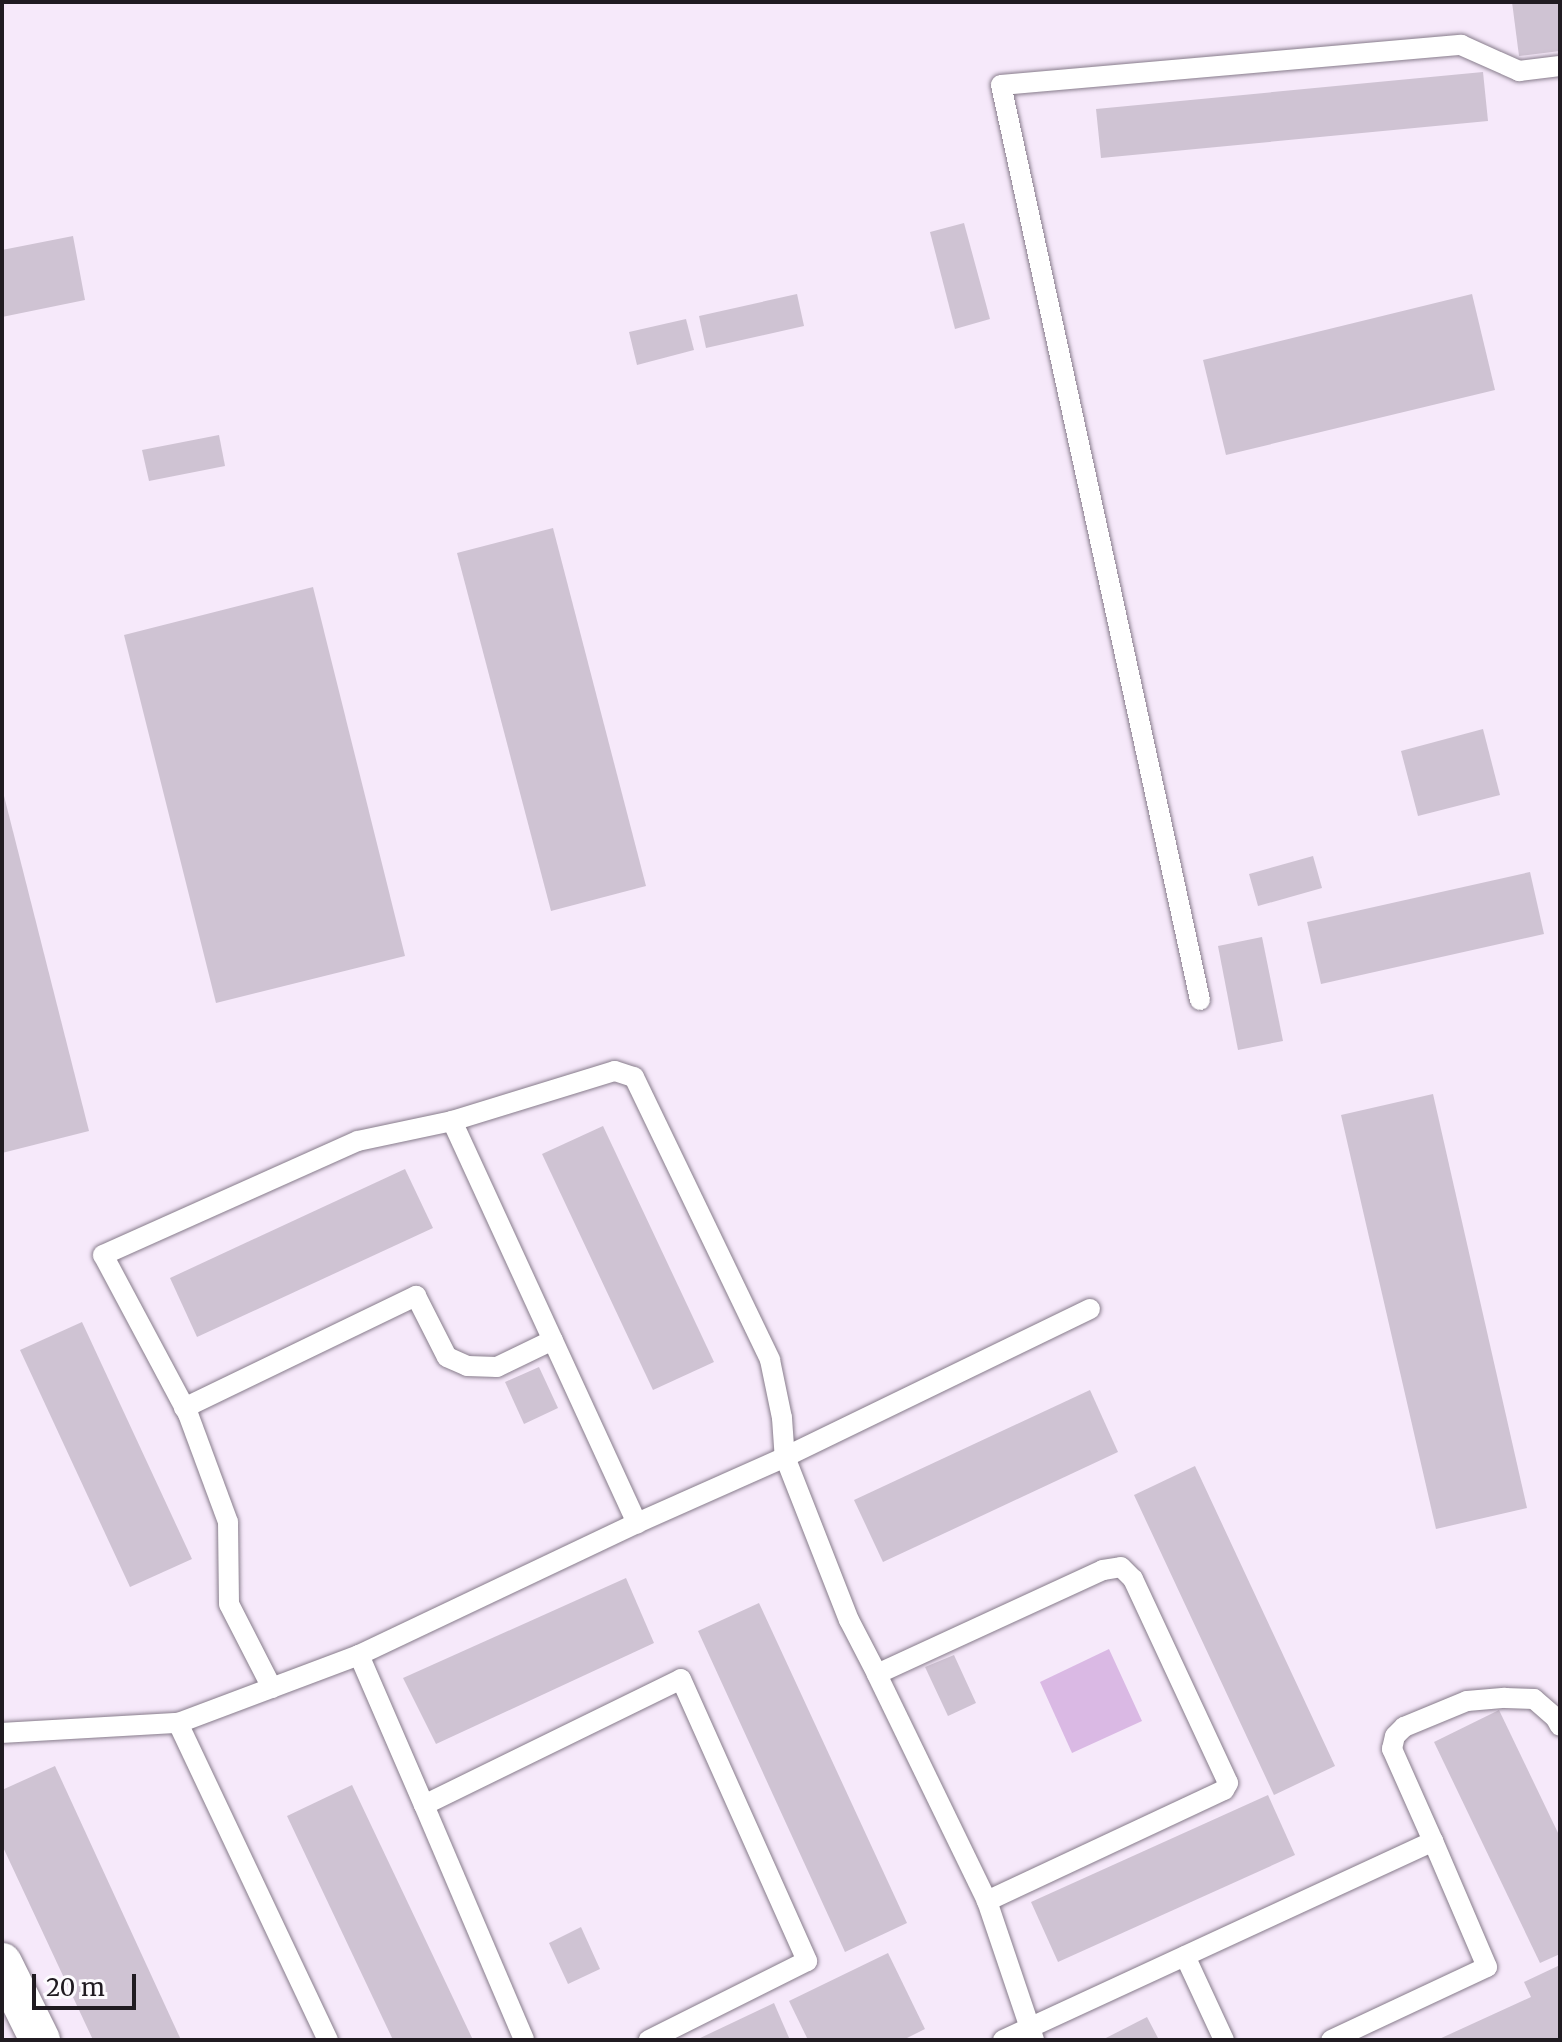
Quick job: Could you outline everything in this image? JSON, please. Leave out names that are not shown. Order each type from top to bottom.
[{"type":"street","points":[[2,1963],[40,2040]]},
{"type":"lane","points":[[1200,1000],[1001,85],[1461,45],[1519,71],[1560,66]]},
{"type":"lane","points":[[272,1688],[229,1604],[228,1522],[184,1408],[103,1255],[358,1141],[452,1121],[615,1071],[634,1077],[770,1360],[782,1418],[785,1457],[849,1620],[987,1901],[1031,2034]]},
{"type":"lane","points":[[452,1121],[637,1523]]},
{"type":"lane","points":[[184,1408],[416,1296],[447,1357],[467,1366],[497,1367],[553,1340]]},
{"type":"lane","points":[[2,1733],[178,1723],[359,1655],[637,1523],[785,1457],[1090,1309]]},
{"type":"lane","points":[[877,1674],[1103,1570],[1121,1567],[1133,1579],[1228,1783],[1224,1790],[987,1901]]},
{"type":"lane","points":[[359,1655],[524,2040]]},
{"type":"lane","points":[[424,1805],[681,1679],[807,1961],[649,2040]]},
{"type":"lane","points":[[1331,2040],[1487,1967],[1392,1749],[1395,1736],[1404,1727],[1467,1701],[1505,1698],[1534,1699],[1555,1717],[1560,1726]]},
{"type":"lane","points":[[178,1723],[328,2040]]},
{"type":"lane","points":[[1003,2040],[1031,2034],[1185,1956],[1433,1841]]},
{"type":"lane","points":[[1185,1956],[1224,2040]]},
{"type":"shaded area","points":[[1109,1649],[1142,1721],[1072,1753],[1040,1682]]},
{"type":"building","points":[[1512,2],[1560,2],[1560,51],[1519,56]]},
{"type":"building","points":[[1483,72],[1488,121],[1101,158],[1096,109]]},
{"type":"building","points":[[964,223],[990,319],[955,329],[930,232]]},
{"type":"building","points":[[73,236],[85,300],[2,317],[2,250]]},
{"type":"building","points":[[797,294],[804,326],[706,348],[699,316]]},
{"type":"building","points":[[1472,294],[1495,390],[1226,455],[1203,360]]},
{"type":"building","points":[[686,319],[694,350],[637,365],[629,332]]},
{"type":"building","points":[[219,435],[225,466],[149,481],[142,450]]},
{"type":"building","points":[[553,528],[646,886],[551,911],[457,553]]},
{"type":"building","points":[[313,587],[405,956],[216,1003],[124,635]]},
{"type":"building","points":[[1483,729],[1500,795],[1418,816],[1401,751]]},
{"type":"building","points":[[2,788],[89,1131],[2,1153]]},
{"type":"building","points":[[1313,856],[1322,888],[1258,906],[1249,874]]},
{"type":"building","points":[[1530,872],[1544,934],[1321,984],[1307,922]]},
{"type":"building","points":[[1262,937],[1283,1041],[1238,1050],[1218,946]]},
{"type":"building","points":[[1433,1094],[1527,1508],[1436,1529],[1341,1115]]},
{"type":"building","points":[[603,1126],[714,1362],[653,1390],[542,1154]]},
{"type":"building","points":[[405,1169],[433,1228],[197,1337],[170,1278]]},
{"type":"building","points":[[82,1322],[192,1559],[130,1587],[20,1350]]},
{"type":"building","points":[[539,1367],[558,1408],[524,1424],[505,1382]]},
{"type":"building","points":[[1090,1390],[1118,1452],[883,1562],[854,1500]]},
{"type":"building","points":[[1195,1466],[1335,1766],[1274,1795],[1134,1495]]},
{"type":"building","points":[[626,1578],[654,1643],[436,1744],[403,1678]]},
{"type":"building","points":[[759,1603],[907,1923],[845,1952],[698,1631]]},
{"type":"building","points":[[954,1655],[976,1703],[948,1716],[925,1667]]},
{"type":"building","points":[[1499,1710],[1560,1837],[1560,1954],[1540,1963],[1434,1742]]},
{"type":"building","points":[[55,1766],[181,2040],[93,2040],[2,1845],[2,1790]]},
{"type":"building","points":[[352,1785],[473,2040],[393,2040],[287,1816]]},
{"type":"building","points":[[1268,1795],[1295,1855],[1058,1962],[1031,1902]]},
{"type":"building","points":[[581,1927],[600,1969],[568,1984],[549,1943]]},
{"type":"building","points":[[888,1953],[925,2029],[903,2040],[808,2040],[789,2001]]},
{"type":"building","points":[[1560,1965],[1560,2040],[1437,2040],[1531,1997],[1524,1982]]},
{"type":"building","points":[[774,2003],[790,2040],[696,2040]]},
{"type":"building","points":[[1147,2017],[1159,2040],[1102,2040]]}]
